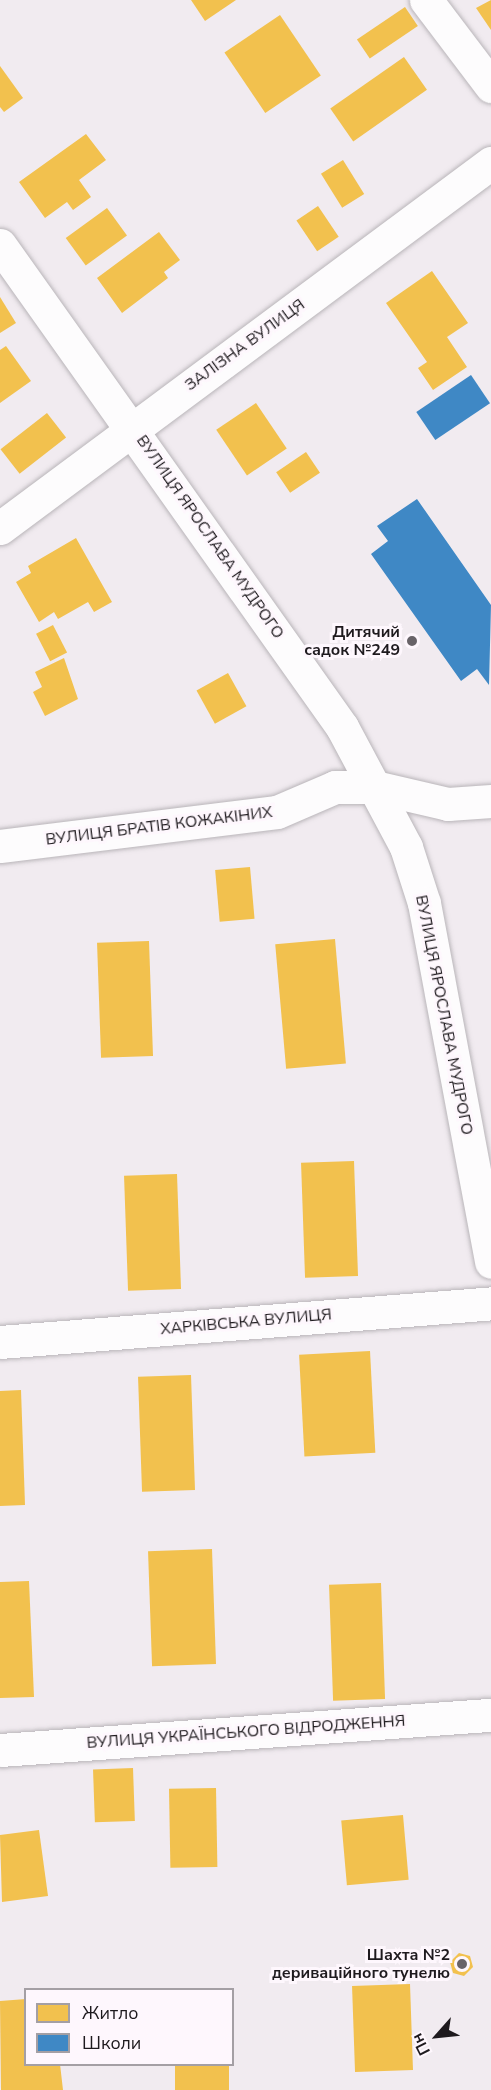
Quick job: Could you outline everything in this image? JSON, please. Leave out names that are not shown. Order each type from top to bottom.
[{"type":"street","points":[[426,0],[491,86]]},
{"type":"street","name":"ЗАЛІЗНА ВУЛИЦЯ","points":[[0,528],[491,163]]},
{"type":"street","name":"ВУЛИЦЯ ЯРОСЛАВА МУДРОГО","points":[[0,245],[133,427],[342,727],[406,847],[424,903],[491,1262]]},
{"type":"street","name":"ВУЛИЦЯ БРАТІВ КОЖАКІНИХ","points":[[0,846],[277,812],[335,787],[375,787],[448,804],[491,801]]},
{"type":"street","name":"ХАРКІВСЬКА ВУЛИЦЯ","points":[[0,1342],[491,1303]]},
{"type":"street","name":"ВУЛИЦЯ УКРАЇНСЬКОГО ВІДРОДЖЕННЯ","points":[[0,1750],[491,1715]]},
{"type":"building: Житло","points":[[191,0],[236,0],[205,21]]},
{"type":"building: Житло","points":[[491,0],[491,30],[476,8]]},
{"type":"building: Житло","points":[[405,7],[418,26],[370,59],[357,39]]},
{"type":"building: Житло","points":[[280,15],[321,76],[265,113],[224,52]]},
{"type":"building: Житло","points":[[404,57],[427,90],[353,141],[330,109]]},
{"type":"building: Житло","points":[[0,66],[23,98],[4,112],[0,107]]},
{"type":"building: Житло","points":[[86,134],[106,160],[79,180],[91,197],[73,210],[67,202],[45,218],[19,182]]},
{"type":"building: Житло","points":[[343,160],[364,194],[342,208],[321,174]]},
{"type":"building: Житло","points":[[318,206],[339,237],[317,251],[296,221]]},
{"type":"building: Житло","points":[[107,208],[127,236],[86,265],[66,238]]},
{"type":"building: Житло","points":[[159,232],[180,260],[164,272],[168,278],[122,313],[97,278]]},
{"type":"building: Житло","points":[[432,271],[468,323],[447,337],[467,367],[433,390],[418,368],[427,362],[386,303]]},
{"type":"building: Житло","points":[[0,297],[16,323],[0,333]]},
{"type":"building: Житло","points":[[6,346],[31,381],[0,403],[0,350]]},
{"type":"building: Житло","points":[[256,403],[287,449],[247,475],[216,430]]},
{"type":"building: Житло","points":[[47,413],[66,437],[20,474],[1,449]]},
{"type":"building: Житло","points":[[306,452],[320,473],[290,493],[276,472]]},
{"type":"building: Житло","points":[[76,538],[112,602],[94,612],[88,602],[58,619],[54,612],[39,622],[16,582],[31,573],[28,566]]},
{"type":"building: Житло","points":[[53,625],[67,653],[50,661],[36,634]]},
{"type":"building: Житло","points":[[64,658],[78,699],[45,716],[33,692],[42,687],[35,672]]},
{"type":"building: Житло","points":[[228,673],[246,706],[215,724],[197,690]]},
{"type":"building: Житло","points":[[250,867],[255,919],[220,922],[215,870]]},
{"type":"building: Житло","points":[[335,939],[346,1064],[286,1069],[275,944]]},
{"type":"building: Житло","points":[[149,941],[153,1056],[101,1058],[97,943]]},
{"type":"building: Житло","points":[[354,1161],[358,1276],[305,1278],[301,1163]]},
{"type":"building: Житло","points":[[177,1174],[181,1289],[128,1291],[124,1176]]},
{"type":"building: Житло","points":[[370,1351],[375,1453],[304,1457],[299,1355]]},
{"type":"building: Житло","points":[[191,1375],[195,1490],[142,1492],[138,1377]]},
{"type":"building: Житло","points":[[21,1390],[25,1505],[0,1506],[0,1391]]},
{"type":"building: Житло","points":[[212,1549],[216,1664],[152,1666],[148,1551]]},
{"type":"building: Житло","points":[[29,1581],[34,1697],[0,1698],[0,1582]]},
{"type":"building: Житло","points":[[381,1583],[385,1699],[333,1701],[329,1585]]},
{"type":"building: Житло","points":[[133,1768],[135,1821],[95,1822],[93,1769]]},
{"type":"building: Житло","points":[[216,1788],[217,1867],[170,1868],[169,1789]]},
{"type":"building: Житло","points":[[403,1815],[409,1880],[347,1885],[341,1820]]},
{"type":"building: Житло","points":[[39,1830],[48,1896],[2,1902],[0,1835]]},
{"type":"building: Житло","name":"Шахта №2 дериваційного тунелю","points":[[459,1953],[470,1956],[473,1967],[464,1976],[453,1973],[450,1962]]},
{"type":"building: Житло","points":[[410,1984],[413,2070],[355,2072],[352,1986]]},
{"type":"building: Житло","points":[[24,1999],[24,2066],[60,2066],[63,2090],[1,2090],[0,2001]]},
{"type":"building: Житло","points":[[175,2066],[229,2066],[229,2090],[175,2090]]},
{"type":"building: Школи","points":[[471,375],[490,403],[435,440],[416,412]]},
{"type":"building: Школи","points":[[417,499],[491,605],[489,685],[477,669],[461,681],[371,554],[388,541],[377,526]]},
{"type":"place","name":"Дитячий садок №249","points":[[412,641]]},
{"type":"place","name":"Шахта №2 дериваційного тунелю","points":[[462,1964]]}]
